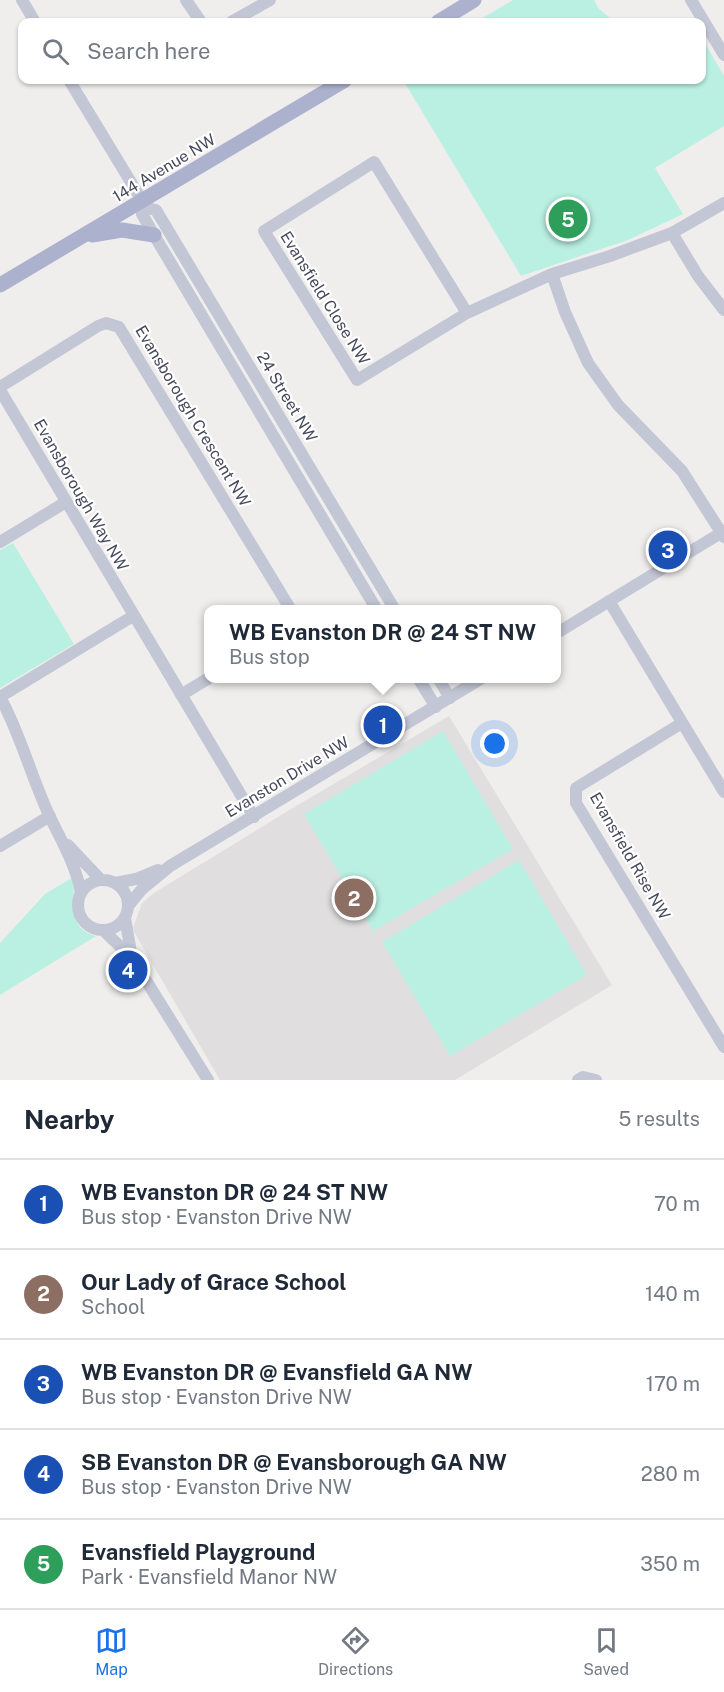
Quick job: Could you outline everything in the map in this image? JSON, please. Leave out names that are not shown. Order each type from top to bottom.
[{"type":"main road","points":[[445,18],[474,0]]},
{"type":"main road","name":"144 Avenue NW","points":[[0,285],[83,237],[145,205],[339,84]]},
{"type":"main road","points":[[83,237],[122,230],[154,235]]},
{"type":"street","points":[[22,0],[33,18]]},
{"type":"street","points":[[186,0],[198,18]]},
{"type":"street","points":[[238,18],[270,0]]},
{"type":"street","points":[[691,0],[702,18]]},
{"type":"street","points":[[706,25],[724,55]]},
{"type":"street","name":"24 Street NW","points":[[71,84],[145,205],[156,210],[393,605]]},
{"type":"street","name":"Evansfield Close NW","points":[[467,313],[374,162],[264,231],[357,380],[467,313],[552,274],[672,233],[724,203]]},
{"type":"street","name":"24 Street NW","points":[[145,205],[142,214],[154,235],[375,605]]},
{"type":"street","points":[[672,233],[698,276],[724,310]]},
{"type":"street","points":[[552,274],[565,312],[588,363],[618,405],[682,471],[723,534],[561,631]]},
{"type":"street","name":"Evansborough Crescent NW","points":[[0,388],[98,326],[106,323],[119,327],[289,605]]},
{"type":"street","name":"Evansborough Way NW","points":[[0,388],[254,817]]},
{"type":"street","points":[[0,542],[66,502]]},
{"type":"street","points":[[609,601],[724,792]]},
{"type":"street","points":[[127,911],[112,929],[104,930],[87,925],[82,918],[78,910],[81,893],[65,842],[50,816],[17,729],[0,697],[134,616]]},
{"type":"street","points":[[181,694],[204,681]]},
{"type":"street","points":[[421,683],[436,707]]},
{"type":"street","points":[[441,683],[450,698]]},
{"type":"street","name":"Evanston Drive NW","points":[[127,911],[142,889],[170,866],[474,683]]},
{"type":"street","name":"Evansfield Rise NW","points":[[682,723],[576,788],[576,803],[724,1047]]},
{"type":"street","points":[[0,846],[50,816]]},
{"type":"street","points":[[65,842],[102,880],[115,883],[122,888],[132,958]]},
{"type":"street","name":"Evanston Drive NW","points":[[115,883],[136,879],[170,866]]},
{"type":"street","points":[[81,893],[86,887],[102,880]]},
{"type":"street","points":[[104,930],[132,958],[208,1080]]},
{"type":"street","points":[[578,1080],[584,1077],[596,1080]]},
{"type":"shaded area","points":[[449,716],[612,985],[455,1080],[220,1080],[134,932],[133,928],[142,903],[154,893],[286,812]]},
{"type":"green space","points":[[513,0],[594,0],[599,9],[610,18],[483,18]]},
{"type":"green space","points":[[706,45],[724,76],[724,126],[655,168],[683,214],[628,240],[521,276],[405,84],[706,84]]},
{"type":"green space","points":[[13,543],[74,644],[0,688],[0,550]]},
{"type":"green space","points":[[443,731],[513,849],[373,931],[304,814]]},
{"type":"green space","points":[[519,860],[587,975],[450,1056],[382,942]]},
{"type":"green space","points":[[72,878],[76,920],[86,932],[96,936],[0,995],[0,943],[45,894]]},
{"type":"place","name":"Evansfield Playground","points":[[568,219]]},
{"type":"place","name":"WB Evanston DR @ Evansfield GA NW","points":[[668,550]]},
{"type":"place","name":"WB Evanston DR @ 24 ST NW","points":[[383,725]]},
{"type":"place","name":"Our Lady of Grace School","points":[[354,898]]},
{"type":"place","name":"SB Evanston DR @ Evansborough GA NW","points":[[128,970]]}]
